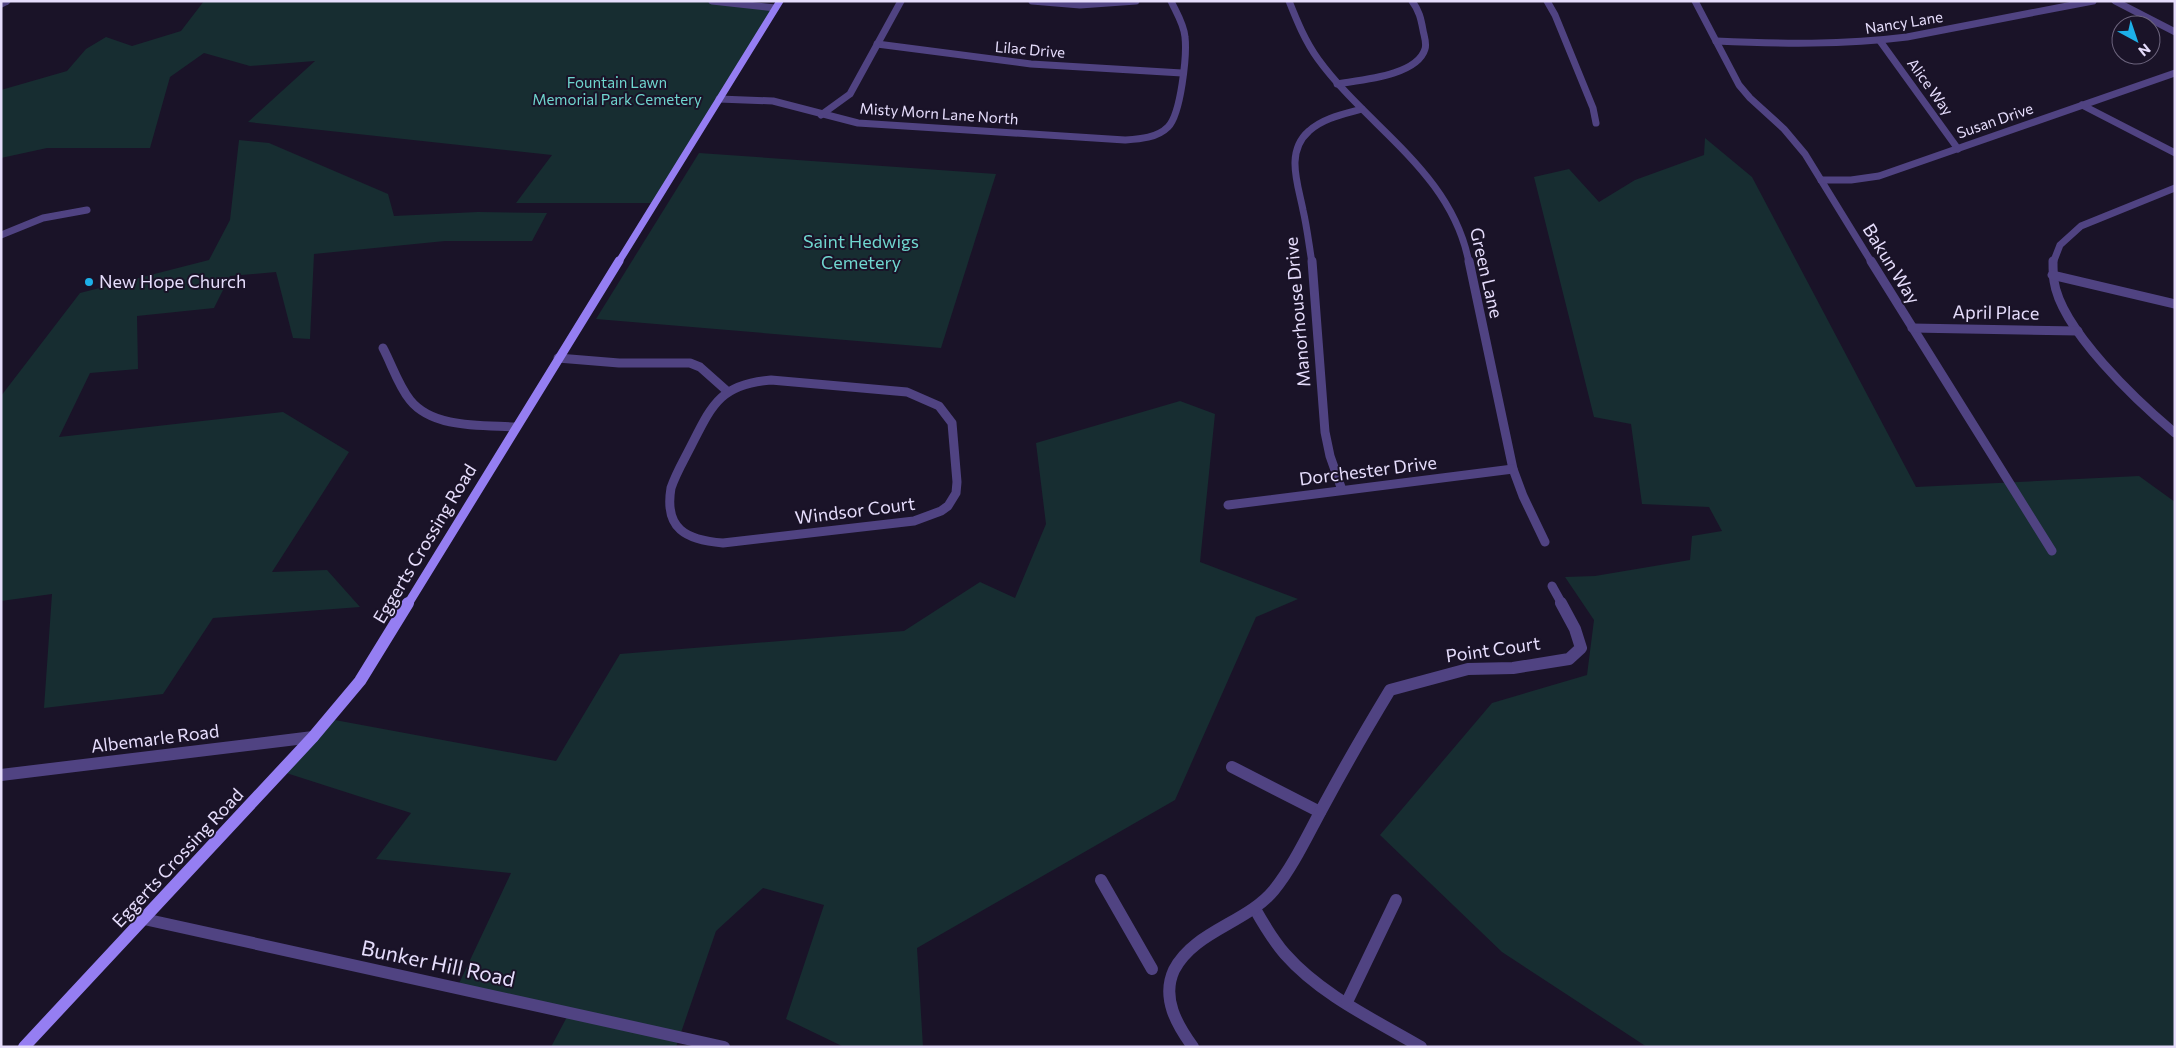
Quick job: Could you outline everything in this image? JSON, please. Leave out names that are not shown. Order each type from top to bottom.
[{"type":"street","points":[[1,4],[7,1]]},
{"type":"street","points":[[712,1],[777,5]]},
{"type":"street","points":[[821,115],[850,94],[901,1]]},
{"type":"street","points":[[1032,1],[1065,5],[1136,1]]},
{"type":"street","points":[[1171,1],[1185,38],[1182,73]]},
{"type":"street","name":"Green Lane","points":[[1289,1],[1308,44],[1338,84],[1431,180],[1445,199],[1461,232],[1468,255],[1513,469],[1523,496],[1545,542]]},
{"type":"street","points":[[1338,84],[1394,73],[1419,60],[1423,55],[1426,44],[1419,11],[1412,1]]},
{"type":"street","points":[[1547,1],[1555,15],[1593,108],[1596,124]]},
{"type":"street","name":"Bakun Way","points":[[1695,1],[1739,85],[1795,141],[2052,551]]},
{"type":"street","name":"Nancy Lane","points":[[1716,41],[1791,44],[1880,41],[2093,1]]},
{"type":"street","points":[[2115,1],[2175,32]]},
{"type":"street","name":"Eggerts Crossing Road","points":[[24,1047],[313,737],[360,681],[777,5]]},
{"type":"street","name":"Alice Way","points":[[1880,41],[1958,149]]},
{"type":"street","name":"Lilac Drive","points":[[877,44],[910,46],[1012,62],[1182,73]]},
{"type":"street","name":"Misty Morn Lane North","points":[[719,99],[774,101],[821,115],[858,123],[1125,140],[1149,137],[1166,129],[1175,118],[1182,73]]},
{"type":"street","name":"Susan Drive","points":[[1821,180],[1851,180],[1879,176],[2175,73]]},
{"type":"street","points":[[2082,105],[2175,153]]},
{"type":"street","name":"Manorhouse Drive","points":[[1342,490],[1330,456],[1325,432],[1314,276],[1295,164],[1299,144],[1311,129],[1332,118],[1362,109]]},
{"type":"street","points":[[2175,188],[2081,226],[2066,238],[2056,252],[2052,275],[2058,300],[2078,332],[2116,378],[2175,433]]},
{"type":"street","points":[[1,235],[41,218],[87,210]]},
{"type":"street","points":[[2052,275],[2175,304]]},
{"type":"street","name":"April Place","points":[[1912,328],[2078,332]]},
{"type":"street","points":[[383,348],[410,401],[417,409],[442,419],[516,427]]},
{"type":"street","points":[[558,358],[619,363],[690,363],[700,367],[727,391]]},
{"type":"street","name":"Windsor Court","points":[[771,380],[908,392],[931,401],[939,406],[952,423],[957,482],[956,493],[948,506],[940,512],[914,521],[723,543],[695,539],[684,534],[670,518],[668,502],[671,486],[710,409],[717,399],[727,391],[749,383],[771,380]]},
{"type":"street","name":"Dorchester Drive","points":[[1228,505],[1513,469]]},
{"type":"street","name":"Point Court","points":[[1193,1047],[1180,1030],[1172,1013],[1169,997],[1170,982],[1175,968],[1184,956],[1205,939],[1255,909],[1282,880],[1390,690],[1468,669],[1513,668],[1569,659],[1581,648],[1575,629],[1552,586]]},
{"type":"street","name":"Albemarle Road","points":[[1,775],[313,737]]},
{"type":"street","points":[[1232,766],[1320,812]]},
{"type":"street","points":[[1101,880],[1152,969]]},
{"type":"street","points":[[1348,1002],[1396,900]]},
{"type":"street","points":[[1255,909],[1276,945],[1295,966],[1315,983],[1421,1047]]},
{"type":"street","name":"Bunker Hill Road","points":[[144,919],[724,1047]]},
{"type":"green space","name":"Fountain Lawn Memorial Park Cemetery","points":[[204,1],[712,1],[775,8],[655,203],[516,203],[552,155],[248,122],[315,61],[250,66],[204,53],[170,77],[150,148],[47,148],[1,158],[1,90],[67,71],[86,49],[106,37],[132,46],[181,31]]},
{"type":"green space","points":[[1705,138],[1752,177],[1916,487],[2139,476],[2175,502],[2175,1047],[1647,1047],[1502,952],[1380,835],[1492,703],[1587,675],[1594,620],[1565,577],[1595,576],[1690,560],[1692,536],[1722,531],[1709,507],[1642,504],[1631,424],[1594,417],[1534,177],[1569,169],[1599,202],[1635,180],[1704,155]]},
{"type":"green space","points":[[239,140],[269,143],[388,194],[394,216],[478,212],[547,213],[532,241],[445,241],[314,254],[310,339],[293,338],[276,272],[230,276],[214,308],[137,316],[138,369],[90,373],[59,437],[283,412],[349,452],[272,572],[327,570],[360,607],[213,618],[163,694],[44,708],[52,594],[1,601],[1,396],[80,293],[209,260],[230,220]]},
{"type":"green space","name":"Saint Hedwigs Cemetery","points":[[699,153],[996,174],[941,348],[596,319]]},
{"type":"green space","points":[[1180,401],[1215,414],[1200,562],[1298,599],[1256,617],[1175,800],[917,948],[923,1047],[844,1047],[786,1019],[824,905],[763,888],[716,931],[676,1047],[551,1047],[569,1013],[455,992],[511,873],[376,859],[411,813],[277,770],[324,718],[556,761],[620,654],[904,631],[980,582],[1015,598],[1046,524],[1036,443]]},
{"type":"place","name":"New Hope Church","points":[[89,282]]}]
